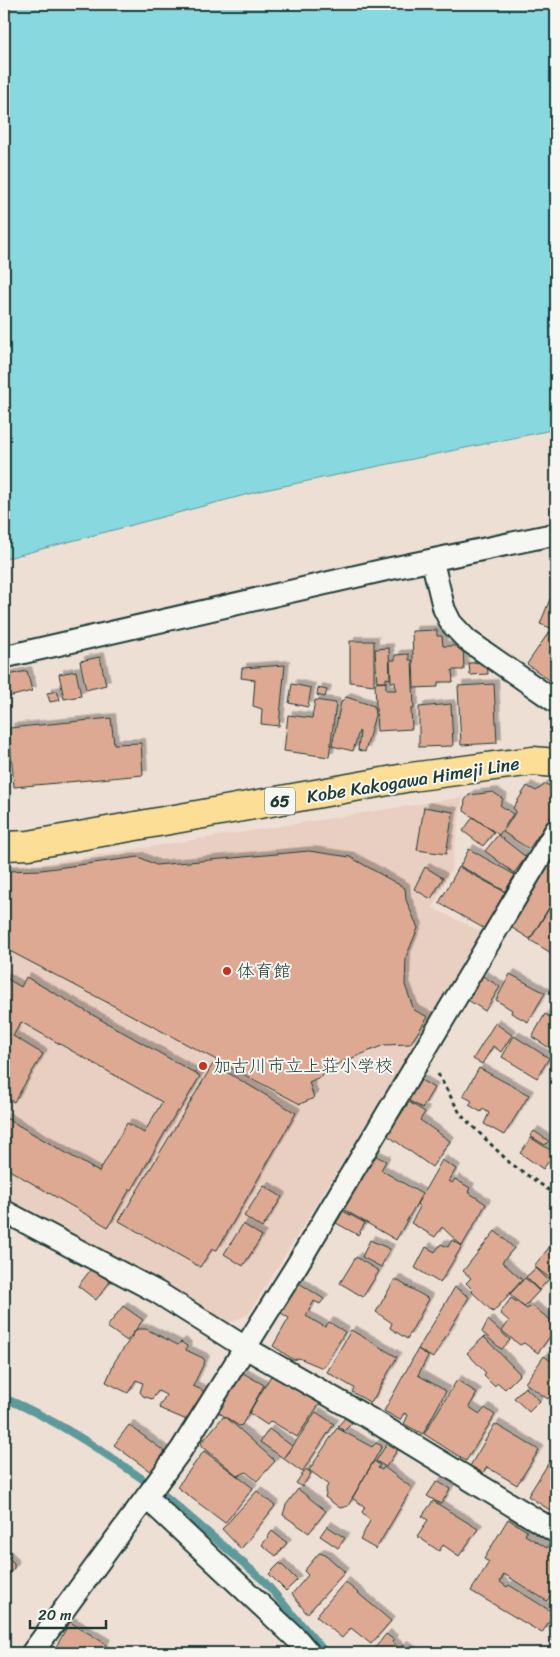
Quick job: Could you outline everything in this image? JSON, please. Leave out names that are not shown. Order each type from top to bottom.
[{"type":"main road","name":"Kobe Kakogawa Himeji Line","points":[[4,846],[29,845],[411,777],[533,761],[556,764]]},
{"type":"street","points":[[4,657],[432,560],[556,534]]},
{"type":"street","points":[[432,560],[444,609],[451,623],[467,640],[556,702]]},
{"type":"street","points":[[32,1653],[181,1450],[246,1348],[556,830]]},
{"type":"street","points":[[4,1211],[156,1292],[246,1348],[374,1421],[556,1532]]},
{"type":"street","points":[[147,1498],[297,1638],[309,1653]]},
{"type":"path","points":[[424,1050],[461,1115],[510,1163],[556,1195]]},
{"type":"shaded area","name":"加古川市立上荘小学校","points":[[463,797],[451,869],[433,908],[484,933],[248,1315],[228,1323],[4,1198],[4,864],[41,864]]},
{"type":"water","points":[[4,4],[556,4],[556,429],[260,491],[4,559]]},
{"type":"building","points":[[550,599],[556,601],[556,630],[540,624]]},
{"type":"building","points":[[437,630],[437,636],[442,636],[443,646],[463,646],[464,670],[452,670],[453,682],[438,682],[438,687],[414,688],[412,631]]},
{"type":"building","points":[[549,632],[556,636],[556,685],[527,664]]},
{"type":"building","points":[[350,641],[374,641],[374,685],[350,682]]},
{"type":"building","points":[[389,648],[390,679],[386,678],[386,682],[377,682],[375,649]]},
{"type":"building","points":[[409,654],[409,660],[412,660],[414,709],[411,709],[412,729],[377,731],[375,683],[386,682],[386,690],[396,690],[395,682],[391,682],[390,660],[395,660],[395,655]]},
{"type":"building","points":[[100,657],[106,685],[86,690],[80,661]]},
{"type":"building","points":[[487,662],[488,674],[470,675],[469,663]]},
{"type":"building","points":[[285,665],[279,726],[261,724],[262,709],[253,706],[255,680],[241,678],[242,668]]},
{"type":"building","points":[[27,671],[32,691],[4,698],[4,676]]},
{"type":"building","points":[[76,671],[81,696],[64,699],[59,674]]},
{"type":"building","points":[[292,684],[311,688],[308,707],[289,703]]},
{"type":"building","points":[[494,684],[497,743],[461,745],[458,686]]},
{"type":"building","points":[[318,688],[327,690],[325,697],[317,695]]},
{"type":"building","points":[[57,691],[60,700],[50,702],[47,693]]},
{"type":"building","points":[[346,697],[374,706],[375,715],[365,752],[358,750],[359,731],[353,751],[332,746],[341,702]]},
{"type":"building","points":[[315,700],[336,703],[329,757],[284,751],[288,715],[312,718]]},
{"type":"building","points":[[451,704],[453,746],[419,747],[419,707]]},
{"type":"building","points":[[111,718],[114,744],[141,743],[143,775],[14,787],[9,728]]},
{"type":"building","points":[[546,784],[556,791],[556,809],[529,849],[503,832],[516,811],[513,808],[527,786],[536,791]]},
{"type":"building","points":[[493,792],[503,799],[500,805],[513,814],[499,835],[464,811],[465,800],[469,795]]},
{"type":"building","points":[[424,807],[453,812],[446,854],[417,850]]},
{"type":"building","points":[[473,817],[494,832],[483,846],[463,831]]},
{"type":"building","points":[[498,835],[526,857],[514,873],[485,851]]},
{"type":"building","points":[[469,849],[515,875],[505,891],[460,866]]},
{"type":"building","name":"体育館","points":[[309,851],[350,857],[405,888],[406,900],[418,928],[406,957],[405,985],[414,1010],[428,1017],[410,1044],[384,1045],[328,1068],[322,1076],[309,1082],[314,1098],[300,1104],[4,948],[4,871],[41,870],[139,857],[156,865]]},
{"type":"building","points":[[556,851],[556,896],[530,939],[509,926]]},
{"type":"building","points":[[425,867],[443,878],[431,899],[414,889]]},
{"type":"building","points":[[459,867],[505,892],[485,929],[439,903]]},
{"type":"building","points":[[556,899],[556,956],[530,940]]},
{"type":"building","points":[[510,974],[545,993],[528,1022],[511,1013],[512,1010],[496,1000]]},
{"type":"building","points":[[483,976],[500,987],[485,1011],[468,1000]]},
{"type":"building","points":[[4,977],[21,987],[26,977],[200,1076],[108,1227],[4,1167],[4,1117],[99,1172],[127,1123],[144,1133],[162,1102],[21,1022],[13,1036],[43,1054],[14,1102],[4,1097],[4,1021],[8,1014],[4,1012]]},
{"type":"building","points":[[545,1014],[556,1021],[556,1052],[532,1037]]},
{"type":"building","points":[[495,1023],[512,1035],[501,1052],[493,1046],[482,1064],[473,1059]]},
{"type":"building","points":[[514,1036],[549,1058],[537,1078],[502,1057]]},
{"type":"building","points":[[213,1064],[296,1113],[217,1250],[212,1249],[200,1267],[119,1221]]},
{"type":"building","points":[[479,1068],[529,1095],[504,1135],[484,1124],[489,1113],[483,1109],[481,1112],[469,1105],[472,1101],[463,1096]]},
{"type":"building","points":[[421,1080],[434,1088],[422,1108],[408,1100]]},
{"type":"building","points":[[409,1102],[425,1112],[420,1120],[450,1141],[432,1167],[387,1135]]},
{"type":"building","points":[[534,1131],[549,1141],[545,1145],[530,1136]]},
{"type":"building","points":[[531,1138],[555,1153],[543,1169],[520,1153]]},
{"type":"building","points":[[374,1155],[386,1161],[381,1170],[422,1194],[396,1240],[343,1209]]},
{"type":"building","points":[[442,1160],[456,1169],[449,1181],[452,1183],[455,1179],[470,1188],[468,1192],[486,1204],[462,1246],[442,1227],[435,1237],[411,1223],[420,1207],[417,1204]]},
{"type":"building","points":[[264,1186],[282,1197],[262,1228],[244,1216]]},
{"type":"building","points":[[343,1211],[365,1223],[358,1235],[336,1223]]},
{"type":"building","points":[[243,1224],[262,1236],[243,1266],[224,1254]]},
{"type":"building","points":[[495,1231],[514,1248],[502,1262],[522,1280],[493,1312],[472,1292],[473,1290],[466,1283],[471,1278],[463,1271]]},
{"type":"building","points":[[556,1239],[556,1273],[551,1279],[534,1266]]},
{"type":"building","points":[[370,1240],[390,1249],[381,1267],[362,1257]]},
{"type":"building","points":[[452,1240],[462,1246],[440,1283],[415,1268],[426,1247],[435,1252],[441,1244],[448,1247]]},
{"type":"building","points":[[356,1257],[379,1271],[363,1297],[340,1283]]},
{"type":"building","points":[[92,1268],[110,1282],[96,1300],[78,1286]]},
{"type":"building","points":[[536,1268],[548,1280],[539,1290],[526,1277]]},
{"type":"building","points":[[525,1278],[539,1291],[524,1307],[510,1294]]},
{"type":"building","points":[[395,1279],[429,1299],[407,1339],[390,1328],[392,1323],[376,1312]]},
{"type":"building","points":[[299,1283],[324,1299],[320,1304],[314,1301],[306,1316],[325,1327],[329,1322],[345,1332],[323,1368],[299,1358],[294,1360],[273,1346],[289,1318],[281,1313]]},
{"type":"building","points":[[455,1287],[469,1297],[433,1358],[418,1349]]},
{"type":"building","points":[[511,1298],[527,1309],[532,1306],[556,1324],[556,1328],[538,1353],[524,1343],[520,1345],[502,1331],[509,1321],[500,1313]]},
{"type":"building","points":[[123,1306],[143,1320],[127,1341],[107,1327]]},
{"type":"building","points":[[488,1320],[510,1340],[502,1349],[482,1332]]},
{"type":"building","points":[[137,1329],[146,1329],[178,1345],[181,1342],[187,1346],[186,1350],[203,1358],[205,1361],[193,1386],[204,1393],[189,1421],[159,1407],[166,1395],[158,1391],[152,1399],[143,1396],[140,1392],[143,1383],[136,1380],[128,1393],[106,1382],[115,1361]]},
{"type":"building","points":[[351,1330],[397,1357],[371,1403],[352,1392],[354,1388],[327,1372]]},
{"type":"building","points":[[484,1337],[520,1374],[505,1389],[498,1383],[494,1386],[484,1376],[486,1373],[467,1353]]},
{"type":"building","points":[[418,1349],[428,1356],[418,1375],[446,1391],[423,1434],[404,1424],[408,1415],[404,1413],[400,1420],[384,1411]]},
{"type":"building","points":[[544,1356],[556,1365],[556,1388],[548,1399],[525,1383]]},
{"type":"building","points":[[243,1373],[264,1385],[242,1425],[239,1426],[218,1412]]},
{"type":"building","points":[[272,1374],[320,1403],[297,1437],[271,1421],[267,1425],[249,1413]]},
{"type":"building","points":[[457,1380],[477,1393],[469,1407],[480,1414],[485,1408],[495,1415],[466,1461],[424,1434]]},
{"type":"building","points":[[525,1387],[540,1401],[529,1412],[514,1398]]},
{"type":"building","points":[[316,1412],[334,1424],[302,1472],[284,1459]]},
{"type":"building","points":[[223,1417],[226,1417],[275,1461],[257,1481],[246,1472],[238,1476],[203,1447],[201,1443]]},
{"type":"building","points":[[345,1418],[352,1423],[344,1431],[338,1426]]},
{"type":"building","points":[[495,1424],[539,1450],[517,1485],[487,1467],[483,1473],[470,1466]]},
{"type":"building","points":[[129,1425],[165,1452],[151,1472],[114,1445]]},
{"type":"building","points":[[337,1428],[372,1447],[376,1443],[382,1446],[348,1506],[340,1508],[325,1497],[328,1484],[309,1470]]},
{"type":"building","points":[[269,1429],[292,1446],[283,1458],[260,1442]]},
{"type":"building","points":[[388,1442],[398,1449],[386,1467],[376,1461]]},
{"type":"building","points":[[204,1451],[253,1488],[225,1523],[177,1487]]},
{"type":"building","points":[[556,1451],[556,1514],[528,1496]]},
{"type":"building","points":[[374,1461],[380,1465],[378,1468],[382,1470],[384,1467],[412,1488],[376,1549],[360,1540],[370,1521],[362,1512],[365,1507],[352,1498]]},
{"type":"building","points":[[306,1469],[311,1473],[302,1487],[296,1483]]},
{"type":"building","points":[[437,1481],[450,1489],[441,1504],[427,1496]]},
{"type":"building","points":[[298,1489],[326,1511],[309,1533],[283,1515],[286,1505]]},
{"type":"building","points":[[257,1491],[275,1506],[241,1549],[222,1529]]},
{"type":"building","points":[[433,1501],[478,1529],[459,1556],[443,1545],[439,1551],[417,1536],[428,1520],[422,1516]]},
{"type":"building","points":[[508,1519],[527,1531],[525,1535],[547,1548],[549,1544],[556,1548],[553,1553],[556,1555],[556,1586],[547,1601],[504,1574],[500,1582],[507,1587],[509,1585],[554,1613],[542,1633],[471,1591],[489,1562],[484,1559]]},
{"type":"building","points":[[327,1526],[345,1538],[338,1548],[320,1536]]},
{"type":"building","points":[[272,1531],[287,1543],[276,1556],[262,1545]]},
{"type":"building","points":[[319,1553],[326,1555],[345,1572],[307,1614],[292,1594],[308,1575],[304,1571]]},
{"type":"building","points":[[6,1555],[14,1563],[14,1568],[4,1579],[4,1557]]},
{"type":"building","points":[[280,1563],[297,1580],[286,1591],[269,1574]]},
{"type":"building","points":[[345,1582],[391,1621],[371,1644],[351,1628],[342,1638],[316,1616]]},
{"type":"building","points":[[70,1622],[106,1644],[101,1653],[53,1652]]},
{"type":"building","points":[[386,1634],[400,1648],[403,1645],[414,1653],[371,1653]]},
{"type":"waterway","points":[[4,1398],[59,1425],[144,1480]]},
{"type":"waterway","points":[[163,1494],[263,1580],[326,1653]]},
{"type":"place","name":"体育館","points":[[227,971]]},
{"type":"place","name":"加古川市立上荘小学校","points":[[203,1066]]}]
